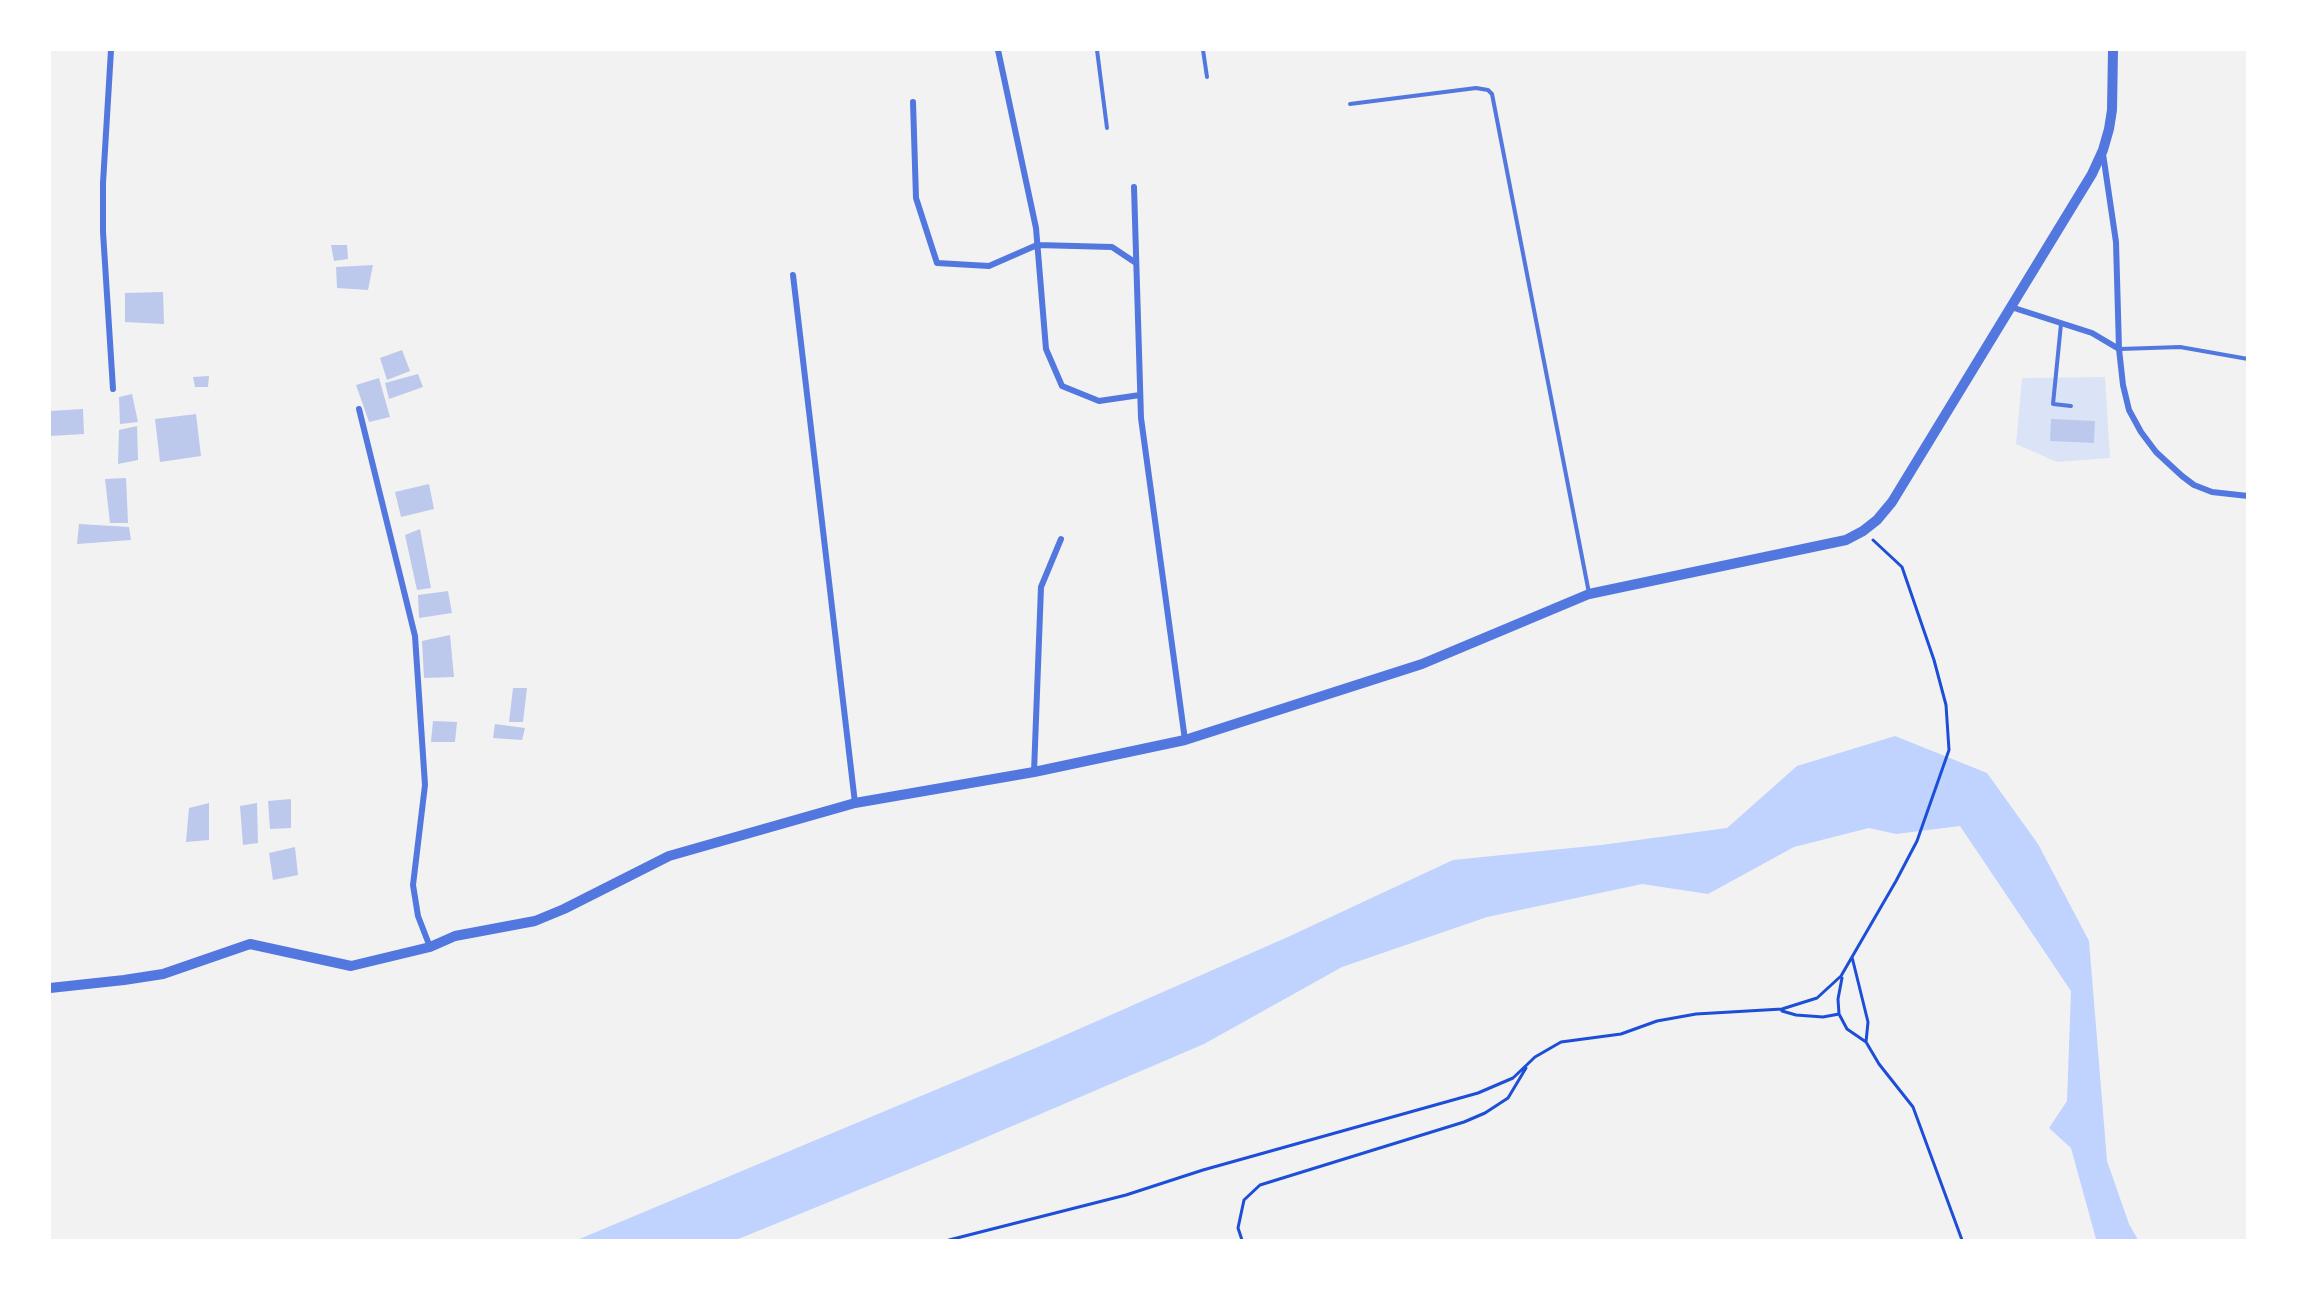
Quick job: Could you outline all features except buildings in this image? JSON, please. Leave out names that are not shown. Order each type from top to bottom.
[{"type":"street","points":[[111,50],[103,183],[103,231],[112,389]]},
{"type":"street","points":[[998,50],[1036,228],[1046,349],[1062,386],[1099,401],[1140,396]]},
{"type":"street","points":[[50,988],[163,974],[250,945],[351,966],[430,947],[455,936],[535,921],[564,909],[669,856],[855,803],[1034,772],[1185,740],[1422,664],[1589,594],[1846,540],[1877,520],[1892,502],[2092,174],[2103,150],[2112,110],[2113,50]]},
{"type":"street","points":[[914,102],[916,198],[937,263],[989,266],[1037,245],[1112,248],[1136,263]]},
{"type":"street","points":[[2103,150],[2116,242],[2119,349],[2123,385],[2129,410],[2141,432],[2156,452],[2194,485],[2212,492],[2247,496]]},
{"type":"street","points":[[1134,187],[1141,418],[1185,740]]},
{"type":"street","points":[[793,275],[855,803]]},
{"type":"street","points":[[2011,307],[2092,333],[2119,349]]},
{"type":"street","points":[[359,409],[415,636],[425,785],[413,885],[418,916],[430,947]]},
{"type":"street","points":[[1034,772],[1041,587],[1061,539]]},
{"type":"lane","points":[[1097,50],[1107,128]]},
{"type":"lane","points":[[1203,50],[1207,77]]},
{"type":"lane","points":[[1350,104],[1476,88],[1488,90],[1492,94],[1589,594]]},
{"type":"lane","points":[[2061,323],[2053,404],[2071,406]]},
{"type":"lane","points":[[2119,349],[2180,347],[2247,359]]},
{"type":"path","points":[[949,1240],[1126,1195],[1203,1170],[1478,1093],[1513,1078],[1528,1064],[1561,1042],[1621,1034],[1657,1021],[1696,1014],[1778,1010],[1817,998],[1842,975],[1917,841],[1949,750],[1946,705],[1934,660],[1902,567],[1863,531]]},
{"type":"path","points":[[1852,957],[1868,1022],[1866,1042]]},
{"type":"path","points":[[1842,975],[1838,999],[1839,1014],[1847,1029],[1866,1042],[1879,1064],[1913,1107],[1962,1240]]},
{"type":"path","points":[[1778,1010],[1796,1015],[1823,1017],[1839,1014]]},
{"type":"path","points":[[1242,1240],[1238,1228],[1244,1200],[1260,1185],[1464,1122],[1485,1113],[1508,1098],[1528,1064]]},
{"type":"shaded area","points":[[2105,377],[2110,458],[2057,462],[2016,444],[2022,378]]},
{"type":"water","points":[[1895,736],[1987,773],[2038,844],[2089,941],[2107,1161],[2129,1224],[2138,1240],[2096,1239],[2071,1148],[2049,1128],[2067,1101],[2071,991],[1960,826],[1896,834],[1869,828],[1794,847],[1708,894],[1642,884],[1487,917],[1342,967],[1204,1044],[961,1148],[736,1240],[577,1240],[1038,1047],[1290,936],[1453,860],[1601,845],[1727,828],[1797,766]]}]
